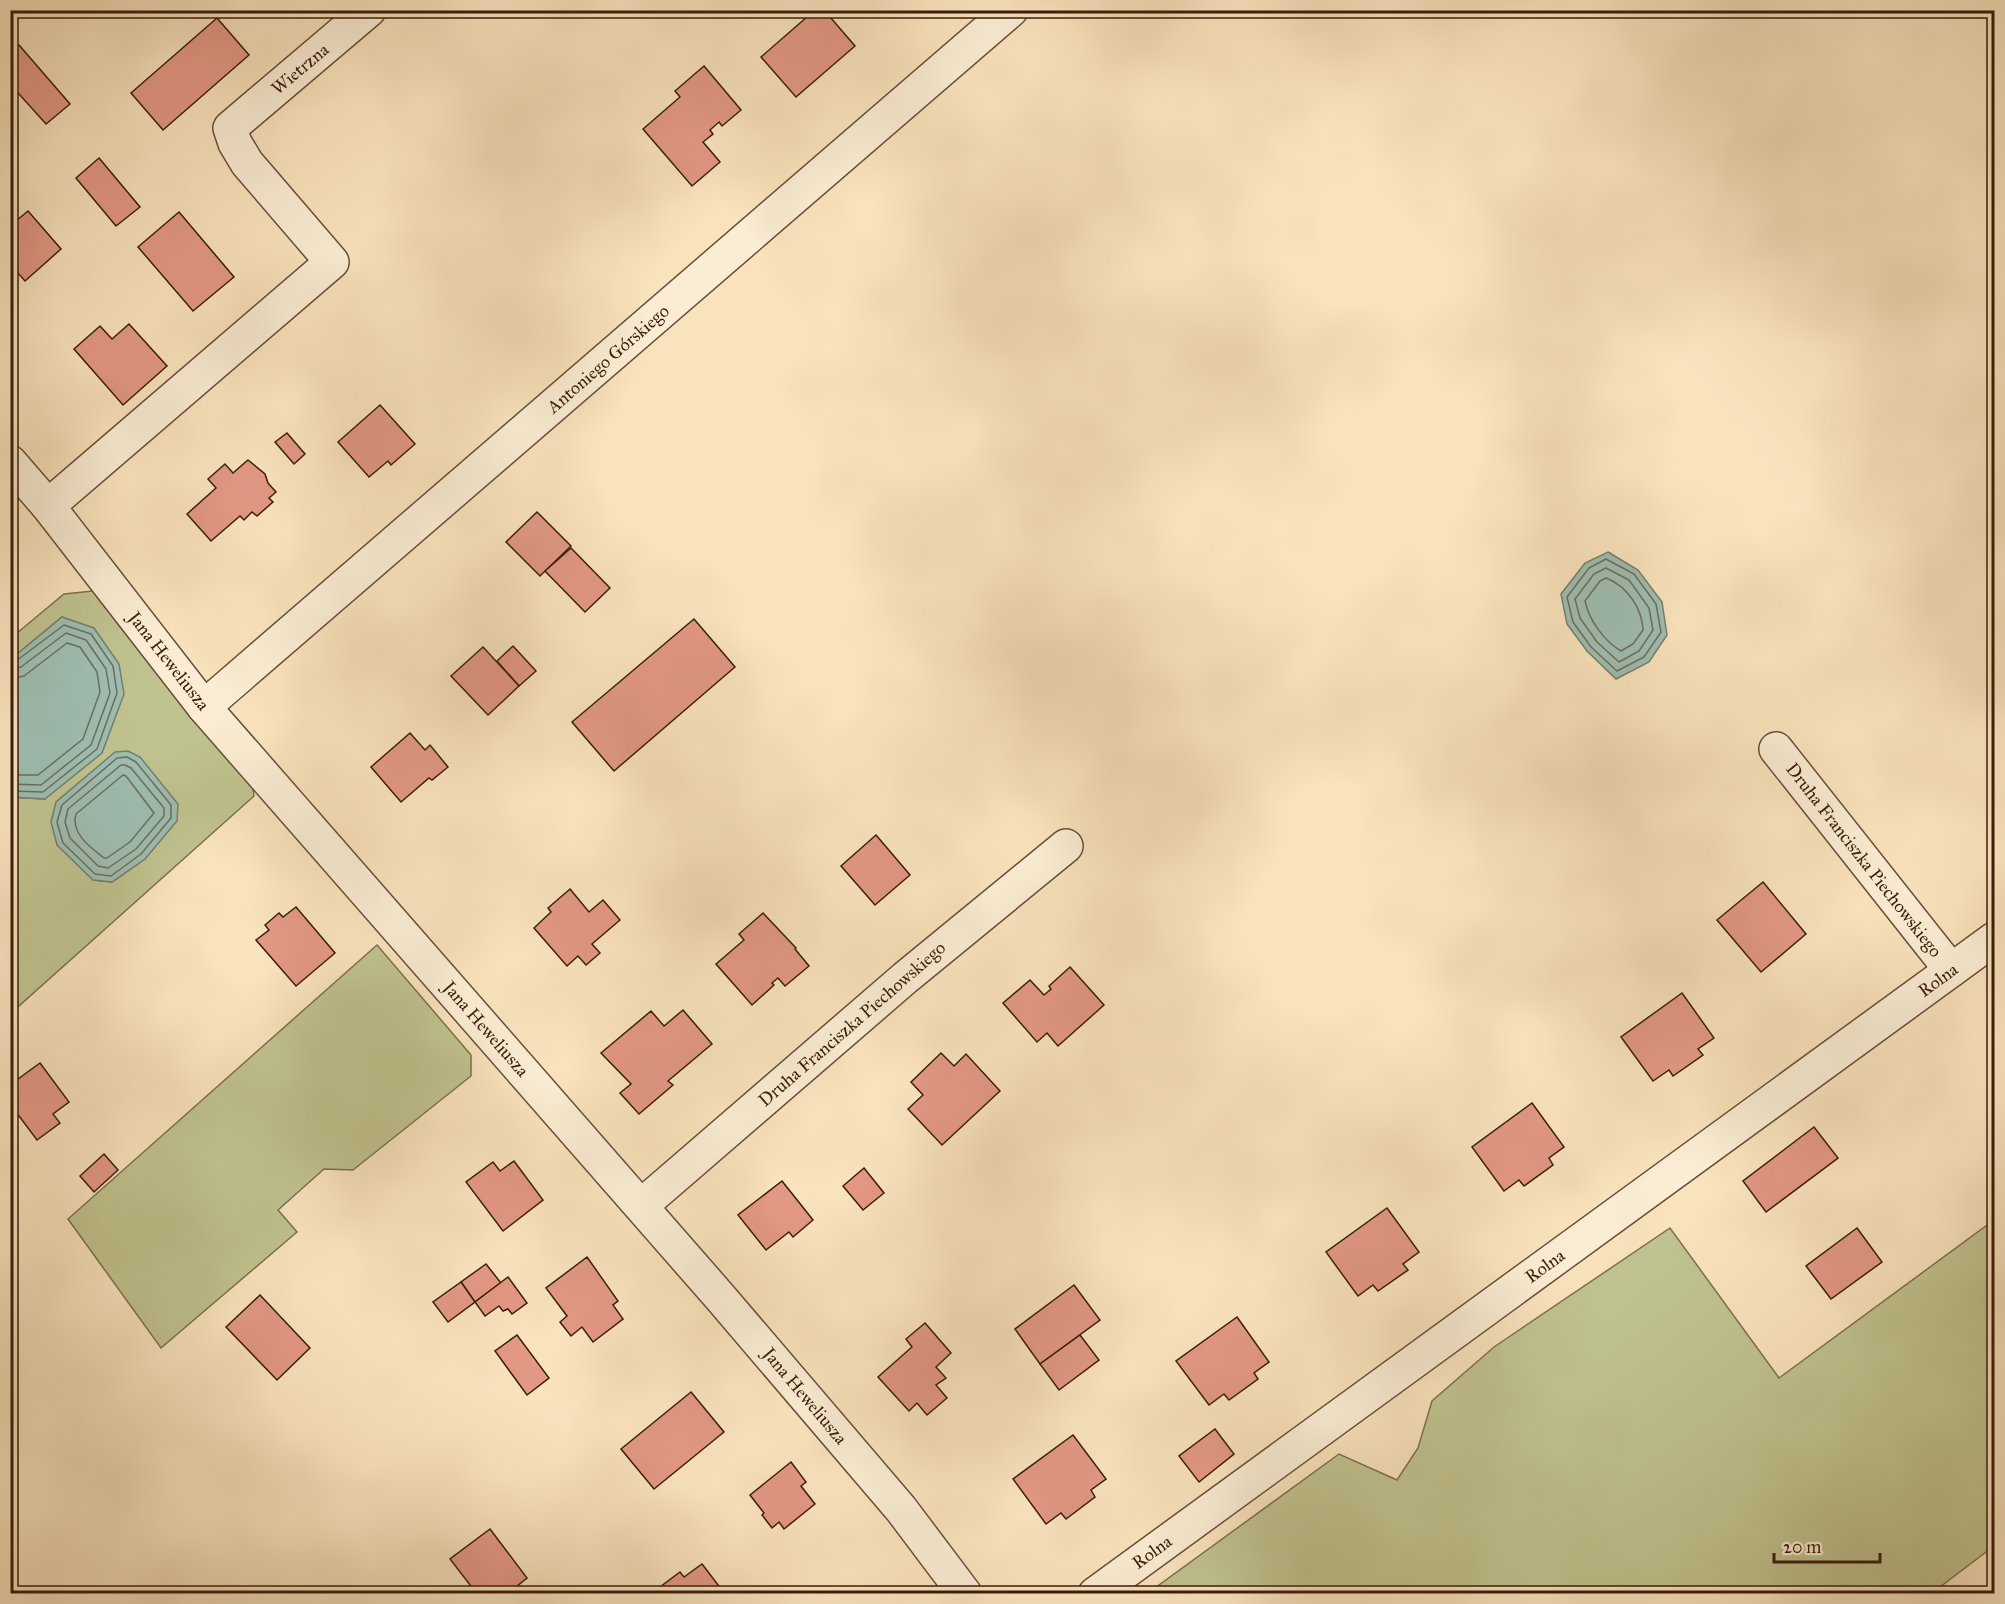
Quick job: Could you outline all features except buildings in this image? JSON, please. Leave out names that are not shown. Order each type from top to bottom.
[{"type":"street","name":"Wietrzna","points":[[48,506],[332,262],[247,163],[235,143],[230,128],[369,10]]},
{"type":"street","name":"Antoniego Górskiego","points":[[204,707],[1011,10]]},
{"type":"street","name":"Jana Heweliusza","points":[[10,462],[48,506],[204,707],[641,1206],[901,1509],[965,1593]]},
{"type":"street","name":"Druha Franciszka Piechowskiego","points":[[1776,749],[1951,970]]},
{"type":"street","name":"Druha Franciszka Piechowskiego","points":[[641,1206],[905,978],[1066,846]]},
{"type":"street","name":"Rolna","points":[[1095,1593],[1995,939]]},
{"type":"green space","points":[[93,591],[251,775],[254,796],[11,1013],[10,797],[45,799],[62,617],[11,659],[11,638],[64,594]],"holes":[[[145,859],[112,882],[93,880]]]},
{"type":"green space","points":[[377,945],[471,1055],[471,1076],[353,1170],[324,1169],[278,1210],[297,1232],[161,1348],[68,1219]]},
{"type":"green space","points":[[1994,1220],[1994,1546],[1932,1593],[1148,1593],[1339,1454],[1397,1480],[1418,1448],[1432,1401],[1494,1347],[1670,1228],[1779,1378]]},
{"type":"water","points":[[1608,552],[1638,570],[1662,602],[1667,635],[1649,662],[1616,679],[1587,651],[1567,624],[1561,594],[1585,563]]},
{"type":"water","points":[[62,617],[94,628],[119,664],[124,694],[102,753],[45,799],[11,797],[11,659]]},
{"type":"water","points":[[128,751],[140,757],[178,804],[177,821],[145,859],[112,882],[93,880],[57,845],[51,822],[56,802],[115,752]]}]
